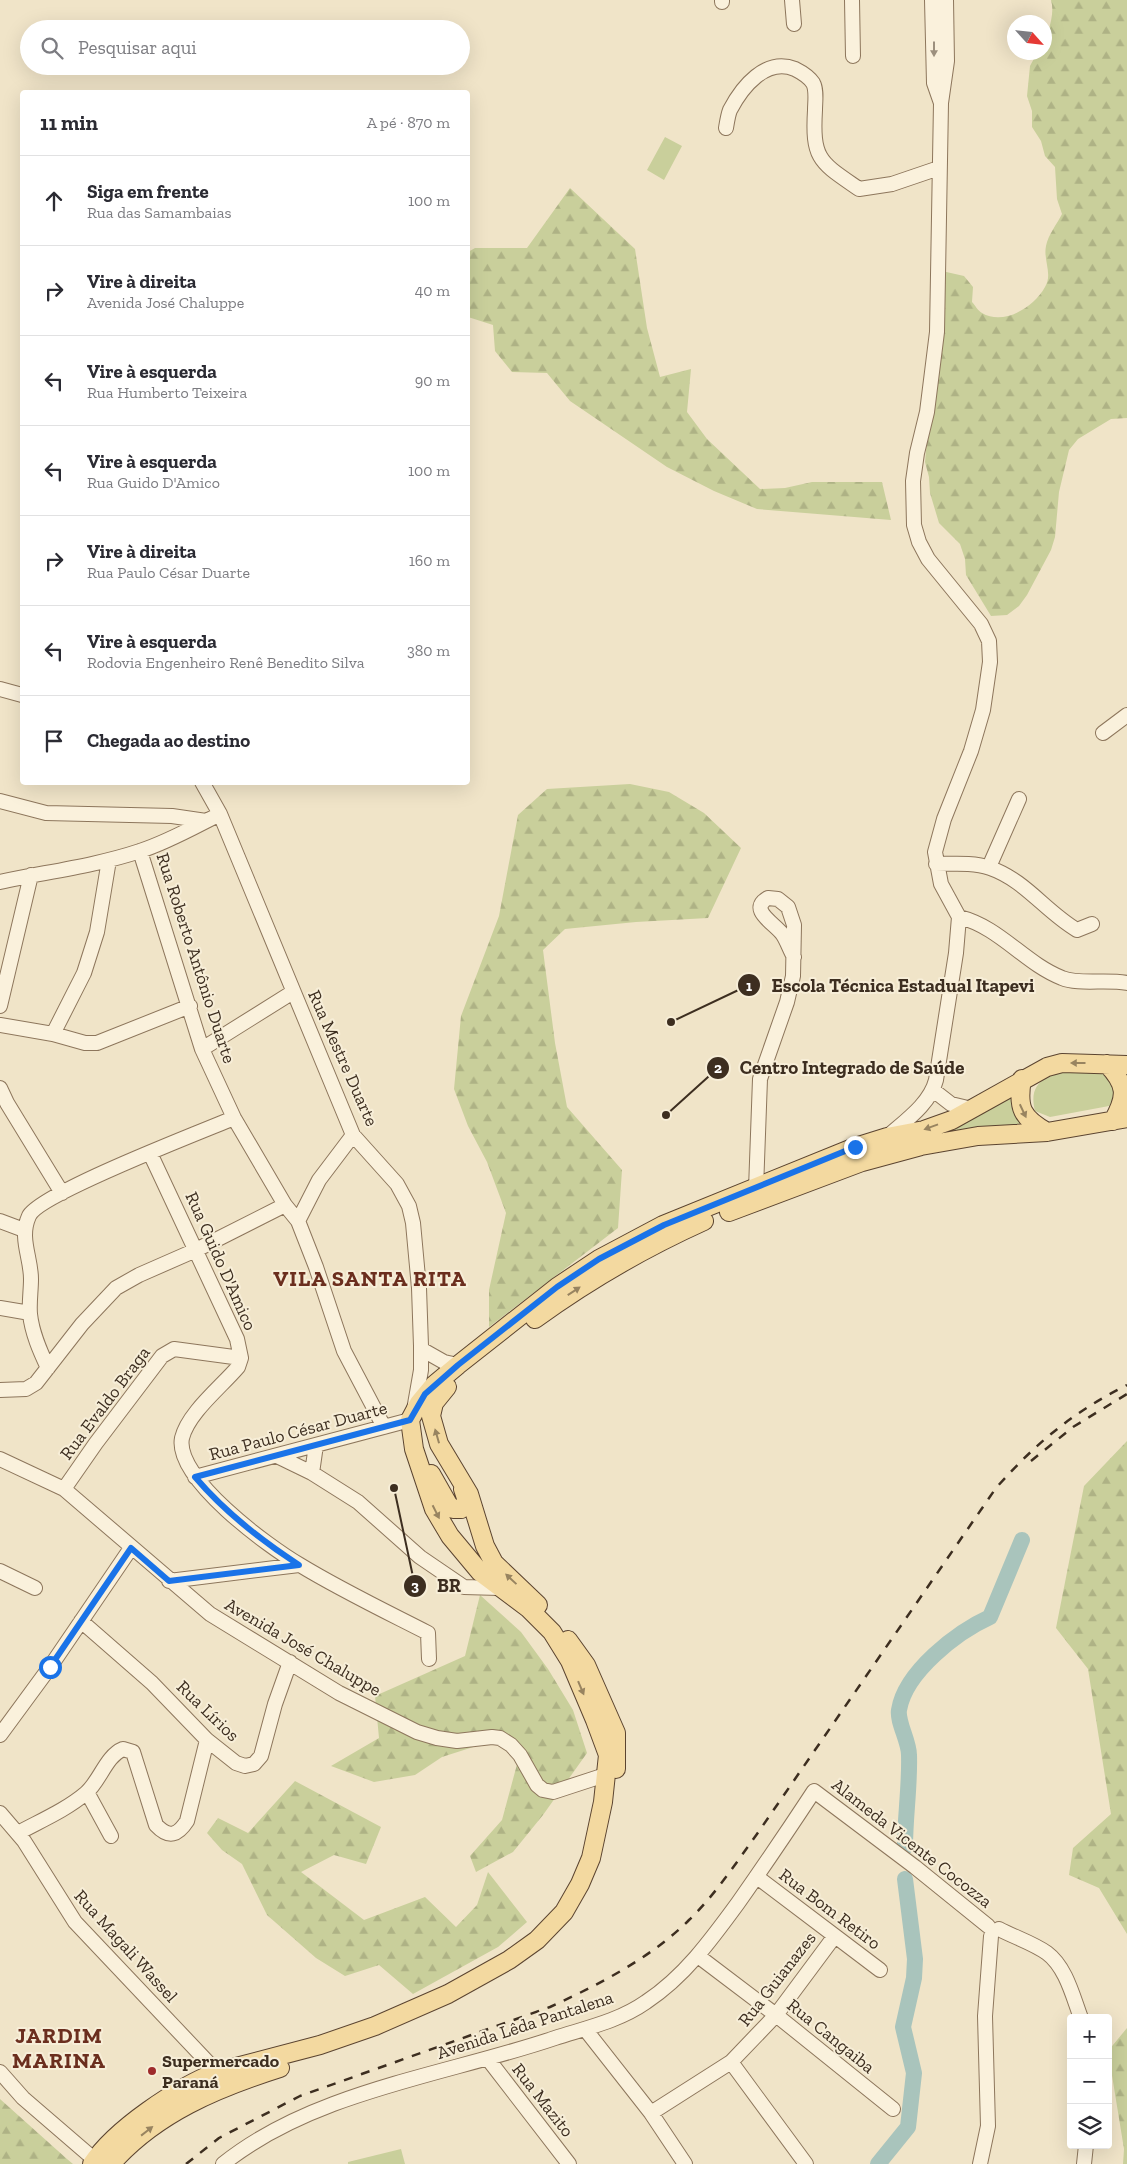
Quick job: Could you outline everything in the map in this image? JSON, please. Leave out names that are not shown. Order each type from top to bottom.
[{"type":"main road","points":[[96,2160],[142,2116],[203,2078],[217,2072],[320,2045],[411,2011],[448,1994],[509,1960],[538,1940],[564,1912],[592,1858],[603,1802],[608,1755],[570,1661],[552,1632],[528,1608],[480,1572],[450,1536],[434,1509],[417,1458],[412,1416],[429,1390],[557,1287],[599,1259],[664,1225],[855,1147],[887,1137],[924,1130],[960,1116],[1022,1079],[1047,1067],[1062,1064],[1127,1065]]},
{"type":"main road","points":[[96,2160],[123,2150],[170,2113],[192,2102],[257,2075],[371,2037],[414,2020],[509,1971],[539,1950],[568,1921],[587,1889],[597,1862],[616,1782],[616,1733],[586,1666],[553,1618],[494,1563],[485,1546],[469,1494],[439,1444],[431,1416],[438,1395],[566,1296],[649,1246],[712,1217],[778,1195],[862,1162],[921,1146],[978,1136],[1047,1132],[1120,1119],[1124,1097],[1121,1080],[1107,1064]]},
{"type":"main road","points":[[1022,1079],[1020,1103],[1025,1117],[1032,1124],[1047,1132]]},
{"type":"main road","points":[[417,1458],[431,1474],[448,1504],[453,1509],[458,1510],[465,1506],[467,1498],[453,1472],[452,1464]]},
{"type":"street","points":[[792,0],[794,24]]},
{"type":"street","points":[[852,0],[853,56]]},
{"type":"street","points":[[932,0],[934,83],[941,103]]},
{"type":"street","points":[[887,1137],[915,1112],[933,1090],[956,953],[960,917],[941,884],[935,852],[938,837],[971,750],[983,710],[990,662],[989,641],[981,624],[928,559],[919,542],[914,525],[913,481],[917,453],[927,412],[937,332],[941,103],[947,61],[946,0]]},
{"type":"street","points":[[726,128],[729,111],[752,79],[770,67],[792,68],[804,74],[813,84],[815,94],[813,134],[820,158],[859,190],[892,184],[939,168]]},
{"type":"street","points":[[0,689],[20,694]]},
{"type":"street","points":[[1103,733],[1127,715]]},
{"type":"street","name":"Rua Mestre Duarte","points":[[204,785],[220,814],[353,1135],[397,1184],[408,1206],[413,1223],[421,1349],[419,1382],[412,1416]]},
{"type":"street","points":[[989,867],[1019,799]]},
{"type":"street","points":[[0,801],[46,813],[172,816],[206,821]]},
{"type":"street","points":[[0,882],[109,860],[140,851],[220,814]]},
{"type":"street","name":"Rua Roberto Antônio Duarte","points":[[140,851],[202,1049],[234,1118],[284,1205],[298,1221],[316,1267],[344,1351],[384,1427]]},
{"type":"street","points":[[52,1034],[84,973],[97,932],[109,860]]},
{"type":"street","points":[[936,864],[989,867],[1024,887],[1059,918],[1077,930],[1092,924]]},
{"type":"street","points":[[0,1006],[31,875]]},
{"type":"street","points":[[960,917],[989,928],[1049,972],[1064,979],[1127,983]]},
{"type":"street","points":[[756,1189],[760,1079],[787,1002],[793,976],[794,957]]},
{"type":"street","points":[[202,1049],[293,992]]},
{"type":"street","points":[[0,1025],[52,1034],[85,1043],[97,1043],[190,1006]]},
{"type":"street","points":[[0,1088],[62,1193]]},
{"type":"street","points":[[933,1090],[951,1104],[972,1109]]},
{"type":"street","points":[[48,1368],[36,1337],[30,1314],[31,1279],[24,1230],[32,1211],[38,1205],[62,1193],[234,1118]]},
{"type":"street","points":[[298,1221],[319,1180],[353,1135]]},
{"type":"street","name":"Rua Guido D'Amico","points":[[150,1153],[237,1339],[241,1358],[238,1367],[189,1421],[182,1438],[183,1453],[195,1477],[217,1501],[276,1550],[299,1565],[428,1633],[429,1659]]},
{"type":"street","points":[[0,1390],[26,1389],[36,1383],[82,1324],[116,1288],[138,1275],[196,1250],[284,1205]]},
{"type":"street","points":[[0,1221],[24,1230]]},
{"type":"street","points":[[0,1308],[30,1314]]},
{"type":"street","name":"Rua Evaldo Braga","points":[[64,1489],[96,1443],[162,1356],[174,1349],[241,1358]]},
{"type":"street","points":[[421,1349],[444,1362],[458,1365]]},
{"type":"street","name":"Rua Paulo César Duarte","points":[[195,1477],[384,1427],[412,1416]]},
{"type":"street","points":[[312,1473],[316,1445]]},
{"type":"street","points":[[277,1456],[312,1473],[358,1502],[420,1557],[464,1586],[499,1588]]},
{"type":"street","name":"Avenida José Chaluppe","points":[[0,1460],[64,1489],[95,1514],[169,1581],[210,1614],[339,1693],[417,1732],[437,1738],[457,1741],[492,1737],[500,1738],[512,1745],[537,1784],[544,1790],[553,1792],[605,1775]]},
{"type":"street","points":[[0,1735],[50,1667],[131,1548]]},
{"type":"street","points":[[169,1581],[299,1565]]},
{"type":"street","points":[[0,1572],[35,1588]]},
{"type":"street","name":"Rua Lírios","points":[[81,1621],[180,1710],[207,1740],[236,1763],[245,1766],[254,1764],[261,1756],[275,1704],[290,1662]]},
{"type":"street","points":[[18,1833],[87,1792],[118,1751],[123,1749],[133,1752],[156,1825],[162,1832],[170,1834],[180,1830],[187,1820],[207,1740]]},
{"type":"street","name":"Alameda Vicente Cocozza","points":[[814,1791],[915,1867],[993,1930],[985,2016],[988,2126],[980,2164]]},
{"type":"street","name":"Avenida Lêda Pantalena","points":[[222,2164],[266,2134],[323,2108],[585,2029],[609,2021],[645,2004],[672,1983],[698,1956],[757,1877],[814,1791]]},
{"type":"street","points":[[87,1792],[111,1836]]},
{"type":"street","name":"Rua Magali Wassel","points":[[0,1813],[18,1833],[75,1922],[217,2072]]},
{"type":"street","name":"Rua Bom Retiro","points":[[757,1877],[880,1970]]},
{"type":"street","points":[[993,1930],[1047,1954],[1057,1963],[1069,1986],[1080,2014]]},
{"type":"street","name":"Rua Guianazes","points":[[650,2113],[731,2062],[776,2015],[834,1937]]},
{"type":"street","name":"Rua Cangaiba","points":[[698,1956],[776,2015],[893,2109]]},
{"type":"street","points":[[585,2029],[650,2113],[685,2164]]},
{"type":"street","name":"Rua Mazito","points":[[488,2059],[569,2164]]},
{"type":"street","points":[[731,2062],[806,2164]]},
{"type":"street","points":[[0,2072],[23,2098],[96,2160]]},
{"type":"street","points":[[1084,2164],[1086,2149]]},
{"type":"green space","points":[[1051,0],[1127,0],[1127,418],[1111,419],[1078,439],[1069,450],[1059,492],[1055,537],[1051,550],[1019,606],[1007,615],[991,616],[966,575],[965,559],[960,544],[939,523],[930,493],[929,477],[925,462],[942,271],[964,276],[973,287],[972,302],[981,312],[991,316],[1009,316],[1018,312],[1034,301],[1045,287],[1048,277],[1046,246],[1062,214],[1057,199],[1055,167],[1045,156],[1041,141],[1032,127],[1032,111],[1027,96],[1030,66],[1033,60],[1052,60]]},
{"type":"green space","points":[[665,137],[682,146],[664,180],[647,170]]},
{"type":"green space","points":[[570,188],[635,249],[647,328],[660,377],[691,369],[687,412],[707,439],[760,489],[785,488],[812,482],[882,482],[891,520],[757,509],[714,491],[667,467],[570,401],[547,373],[512,372],[495,351],[493,325],[470,318],[470,251],[475,248],[527,248]]},
{"type":"green space","points":[[630,784],[669,792],[704,813],[741,848],[708,918],[636,922],[565,929],[543,950],[555,1043],[567,1107],[622,1170],[618,1228],[489,1327],[489,1290],[506,1213],[487,1162],[468,1126],[454,1089],[461,1016],[499,916],[518,815],[547,789]]},
{"type":"green space","points":[[1075,1070],[1108,1075],[1117,1098],[1109,1106],[1050,1117],[1035,1111],[1034,1092],[1038,1085],[1049,1077]]},
{"type":"green space","points":[[1014,1093],[1011,1103],[1013,1111],[1025,1125],[951,1131]]},
{"type":"green space","points":[[1127,1441],[1127,1934],[1099,1888],[1069,1875],[1073,1848],[1111,1814],[1088,1669],[1056,1628],[1084,1486]]},
{"type":"green space","points":[[480,1595],[521,1632],[548,1669],[573,1710],[587,1753],[543,1815],[513,1852],[476,1872],[470,1856],[502,1820],[519,1757],[492,1741],[442,1757],[415,1775],[374,1782],[331,1766],[379,1738],[375,1696],[465,1656]]},
{"type":"green space","points":[[295,1781],[381,1827],[366,1864],[334,1855],[301,1872],[364,1920],[425,1897],[456,1927],[477,1905],[488,1872],[527,1922],[498,1947],[413,1994],[379,1965],[345,1976],[316,1958],[267,1915],[242,1864],[222,1850],[207,1833],[218,1818],[248,1833]]},
{"type":"green space","points":[[1127,2028],[1127,2164],[1123,2164],[1124,2149],[1112,2076],[1112,2046]]},
{"type":"green space","points":[[0,2099],[67,2159],[73,2164],[0,2164]]},
{"type":"green space","points":[[401,2149],[405,2164],[348,2164],[348,2162]]},
{"type":"waterway","points":[[905,1847],[909,1755],[899,1715],[903,1696],[911,1682],[934,1655],[948,1643],[990,1617],[1022,1540]]},
{"type":"waterway","points":[[878,2164],[908,2127],[914,2073],[903,2027],[914,1978],[915,1959],[905,1879]]},
{"type":"railway","points":[[186,2164],[219,2138],[300,2096],[568,1999],[623,1970],[674,1934],[708,1900],[757,1834],[996,1488],[1056,1430],[1089,1406],[1127,1385]]},
{"type":"railway","points":[[1031,1461],[1073,1427],[1127,1394]]},
{"type":"place","name":"Escola Técnica Estadual Itapevi","points":[[671,1022]]},
{"type":"place","name":"Centro Integrado de Saúde","points":[[666,1115]]},
{"type":"place","name":"BR","points":[[394,1488]]},
{"type":"place","name":"Supermercado Paraná","points":[[152,2071]]},
{"type":"district","name":"VILA SANTA RITA","points":[[370,1278]]},
{"type":"district","name":"JARDIM MARINA","points":[[59,2048]]},
{"type":"route","points":[[50,1667],[131,1548],[169,1581],[299,1565],[276,1550],[244,1524],[217,1501],[195,1477],[410,1420],[425,1394],[458,1365],[557,1287],[599,1259],[664,1225],[855,1147]]}]
